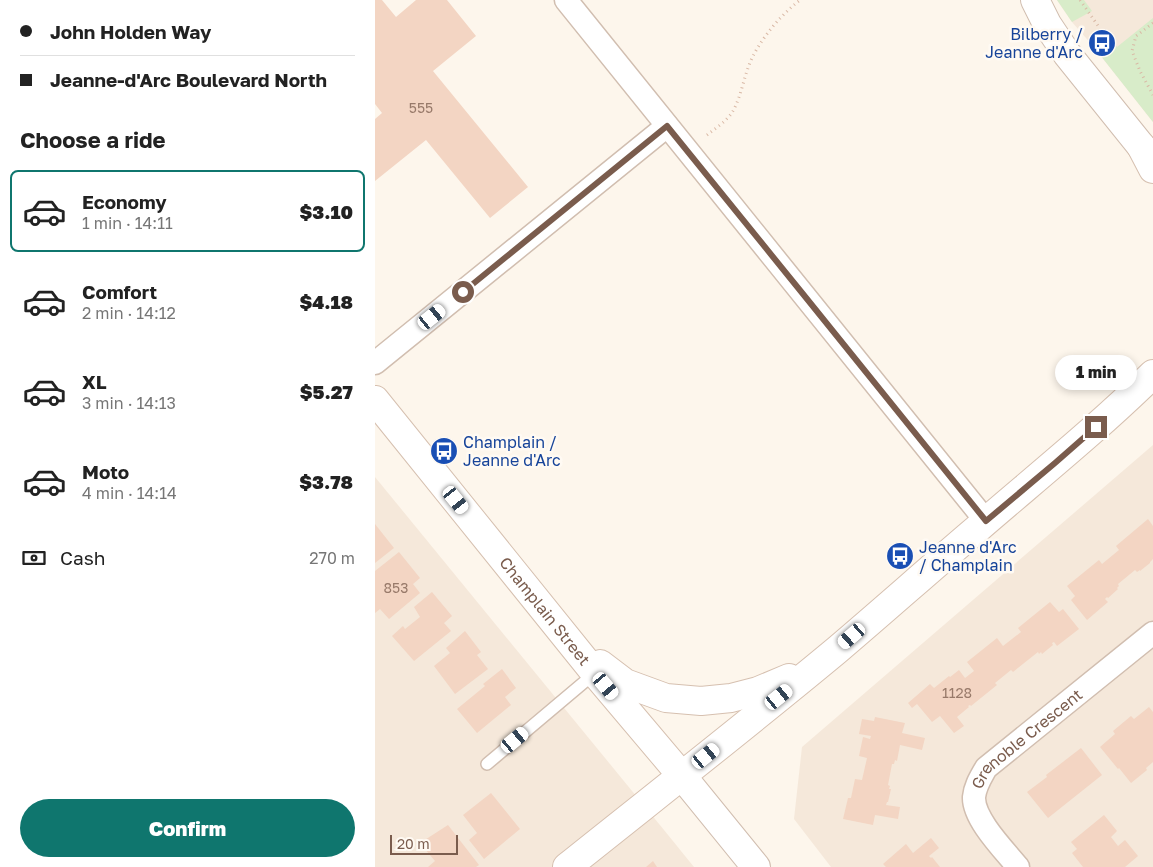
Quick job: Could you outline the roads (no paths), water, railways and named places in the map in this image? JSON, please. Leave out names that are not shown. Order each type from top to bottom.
[{"type":"main road","points":[[1035,0],[1047,24],[1067,54],[1149,159]]},
{"type":"main road","points":[[567,867],[837,649],[1055,463],[1145,382],[1153,365]]},
{"type":"main road","name":"Champlain Street","points":[[375,400],[595,673],[756,867]]},
{"type":"main road","points":[[567,638],[625,684],[666,698],[701,701],[731,698],[758,691],[807,668],[837,649]]},
{"type":"street","points":[[566,0],[986,521]]},
{"type":"street","points":[[375,363],[667,126]]},
{"type":"street","name":"Grenoble Crescent","points":[[1018,867],[978,815],[974,798],[978,782],[986,768],[1153,633]]},
{"type":"lane","points":[[487,764],[595,673]]},
{"type":"place","name":"Bilberry / Jeanne d'Arc","points":[[1102,43]]},
{"type":"place","name":"Champlain / Jeanne d'Arc","points":[[444,451]]},
{"type":"place","name":"Jeanne d'Arc / Champlain","points":[[900,556]]}]
